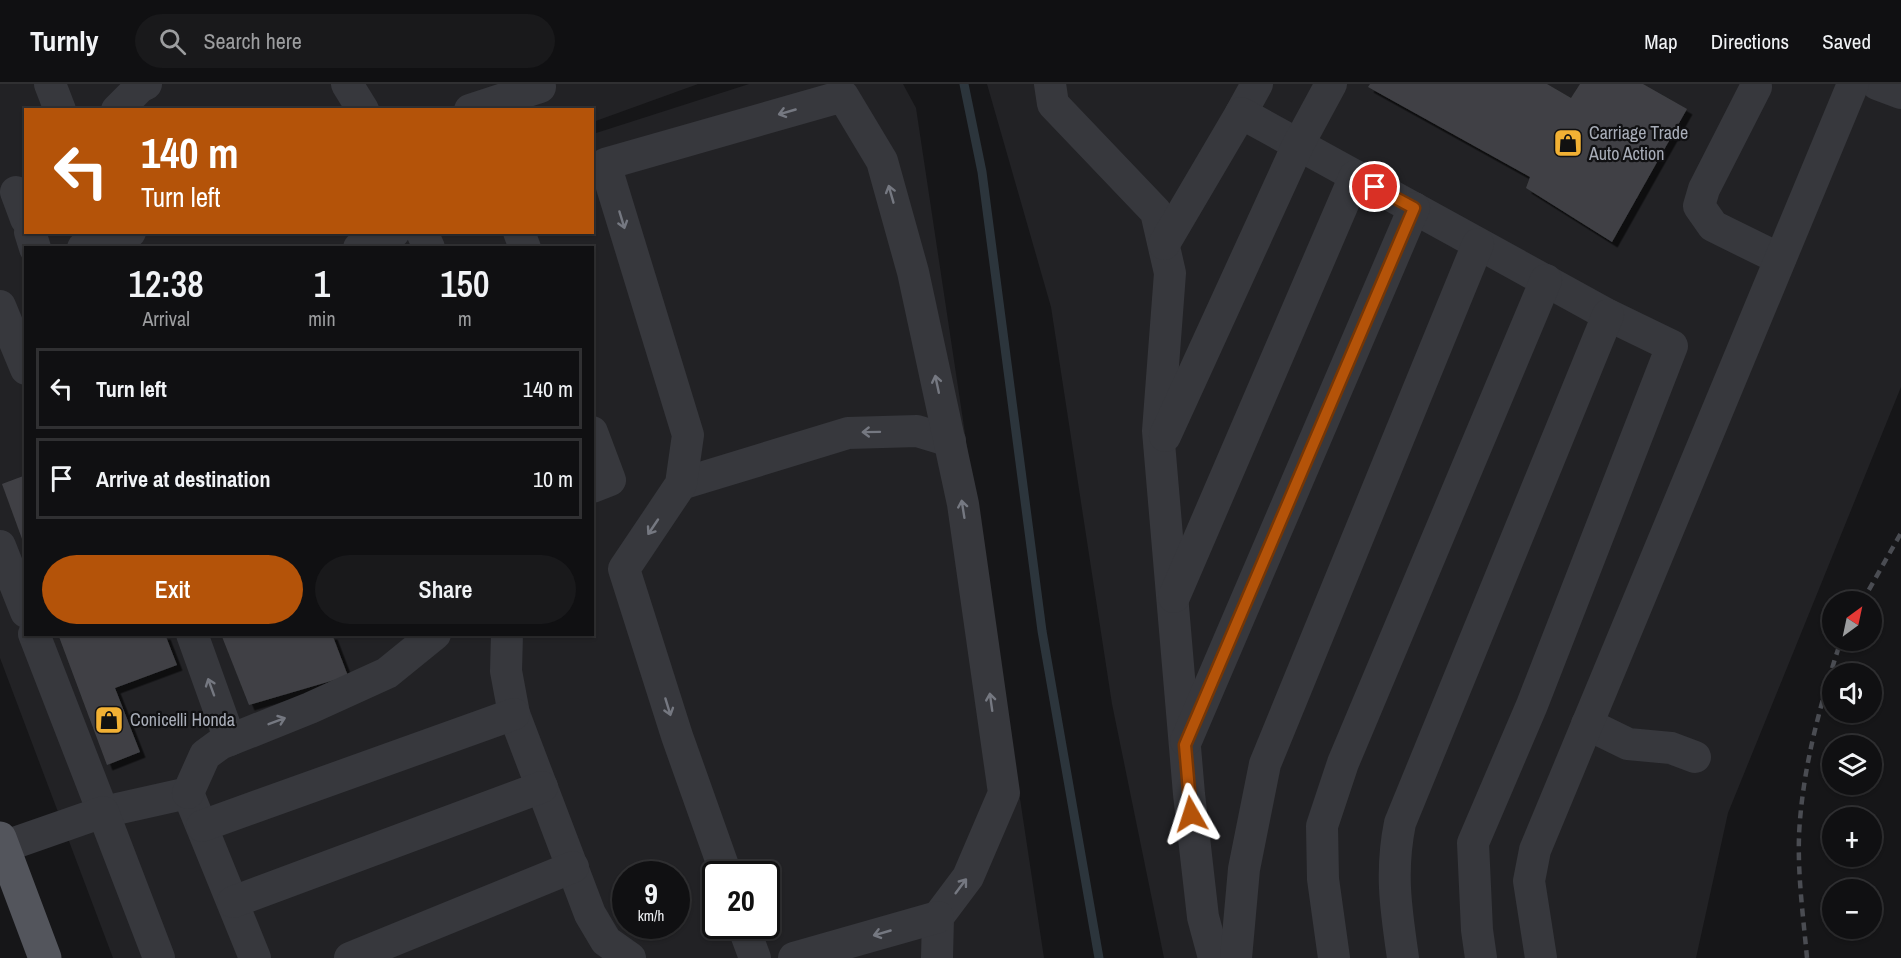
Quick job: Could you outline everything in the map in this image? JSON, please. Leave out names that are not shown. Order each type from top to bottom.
[{"type":"main road","points":[[2,842],[45,958]]},
{"type":"street","points":[[50,84],[59,108]]},
{"type":"street","points":[[119,108],[146,84]]},
{"type":"street","points":[[347,84],[362,108]]},
{"type":"street","points":[[1050,84],[1053,104],[1156,212],[1170,273],[1158,431],[1159,448],[1203,918],[1214,958]]},
{"type":"street","points":[[1164,244],[1257,84]]},
{"type":"street","points":[[1159,448],[1298,145],[1331,84]]},
{"type":"street","points":[[1541,958],[1529,881],[1534,850],[1854,84]]},
{"type":"street","points":[[1877,84],[1901,93]]},
{"type":"street","points":[[476,108],[543,85]]},
{"type":"street","points":[[1756,87],[1704,189],[1700,206],[1713,226],[1780,259]]},
{"type":"street","points":[[721,861],[677,736],[624,569],[681,484],[688,435],[605,164],[843,96],[882,162],[913,272],[963,504],[1004,793],[968,877],[938,917],[937,958]]},
{"type":"street","points":[[1241,113],[1608,315],[1672,346],[1532,705],[1473,843],[1477,930],[1481,958]]},
{"type":"street","points":[[1172,601],[1355,176]]},
{"type":"street","points":[[1185,745],[1414,208]]},
{"type":"street","points":[[89,246],[124,234]]},
{"type":"street","points":[[369,246],[421,236]]},
{"type":"street","points":[[1236,958],[1245,869],[1264,764],[1478,244]]},
{"type":"street","points":[[1334,958],[1323,879],[1322,826],[1343,763],[1546,280]]},
{"type":"street","points":[[0,306],[24,364]]},
{"type":"street","points":[[1403,958],[1394,891],[1394,851],[1400,823],[1608,315]]},
{"type":"street","points":[[681,484],[848,433],[917,431],[950,441]]},
{"type":"street","points":[[594,437],[610,480],[594,487]]},
{"type":"street","points":[[0,546],[24,607]]},
{"type":"street","points":[[35,636],[159,958]]},
{"type":"street","points":[[193,636],[230,740]]},
{"type":"street","points":[[255,958],[188,793],[205,756],[220,744],[387,674],[433,636]]},
{"type":"street","points":[[507,636],[506,671],[514,714],[590,914],[606,941],[630,958]]},
{"type":"street","points":[[202,826],[514,714]]},
{"type":"street","points":[[1587,724],[1628,744],[1671,748],[1695,757]]},
{"type":"street","points":[[233,902],[542,787]]},
{"type":"street","points":[[2,842],[103,812],[188,793]]},
{"type":"street","points":[[350,958],[573,867]]},
{"type":"street","points":[[794,958],[938,917]]},
{"type":"street","points":[[748,939],[755,958]]},
{"type":"shaded area","points":[[0,84],[698,84],[594,122],[594,108],[24,108],[24,234],[594,234],[594,134],[749,84],[903,84],[916,108],[1044,958],[113,958],[0,658]]},
{"type":"shaded area","points":[[987,84],[1901,84],[1901,387],[1728,813],[1696,958],[1164,958],[1112,704],[1051,307]]},
{"type":"building","name":"Carriage Trade Auto Action","points":[[1370,84],[1547,84],[1571,98],[1580,84],[1643,84],[1687,109],[1612,242],[1526,188],[1530,177],[1368,87]]},
{"type":"building","points":[[24,476],[24,544],[2,484]]},
{"type":"building","name":"Conicelli Honda","points":[[59,636],[166,636],[177,665],[115,688],[140,752],[107,765]]},
{"type":"building","points":[[222,636],[333,636],[348,676],[249,705]]},
{"type":"waterway","points":[[964,84],[982,172],[1042,631],[1099,958]]},
{"type":"railway","points":[[1868,591],[1901,533]]},
{"type":"railway","points":[[1807,958],[1799,854],[1802,797],[1815,729],[1838,651]]},
{"type":"place","name":"Carriage Trade Auto Action","points":[[1568,143]]},
{"type":"place","name":"Conicelli Honda","points":[[109,720]]},
{"type":"route","points":[[1191,814],[1185,745],[1414,208],[1375,187]]}]
